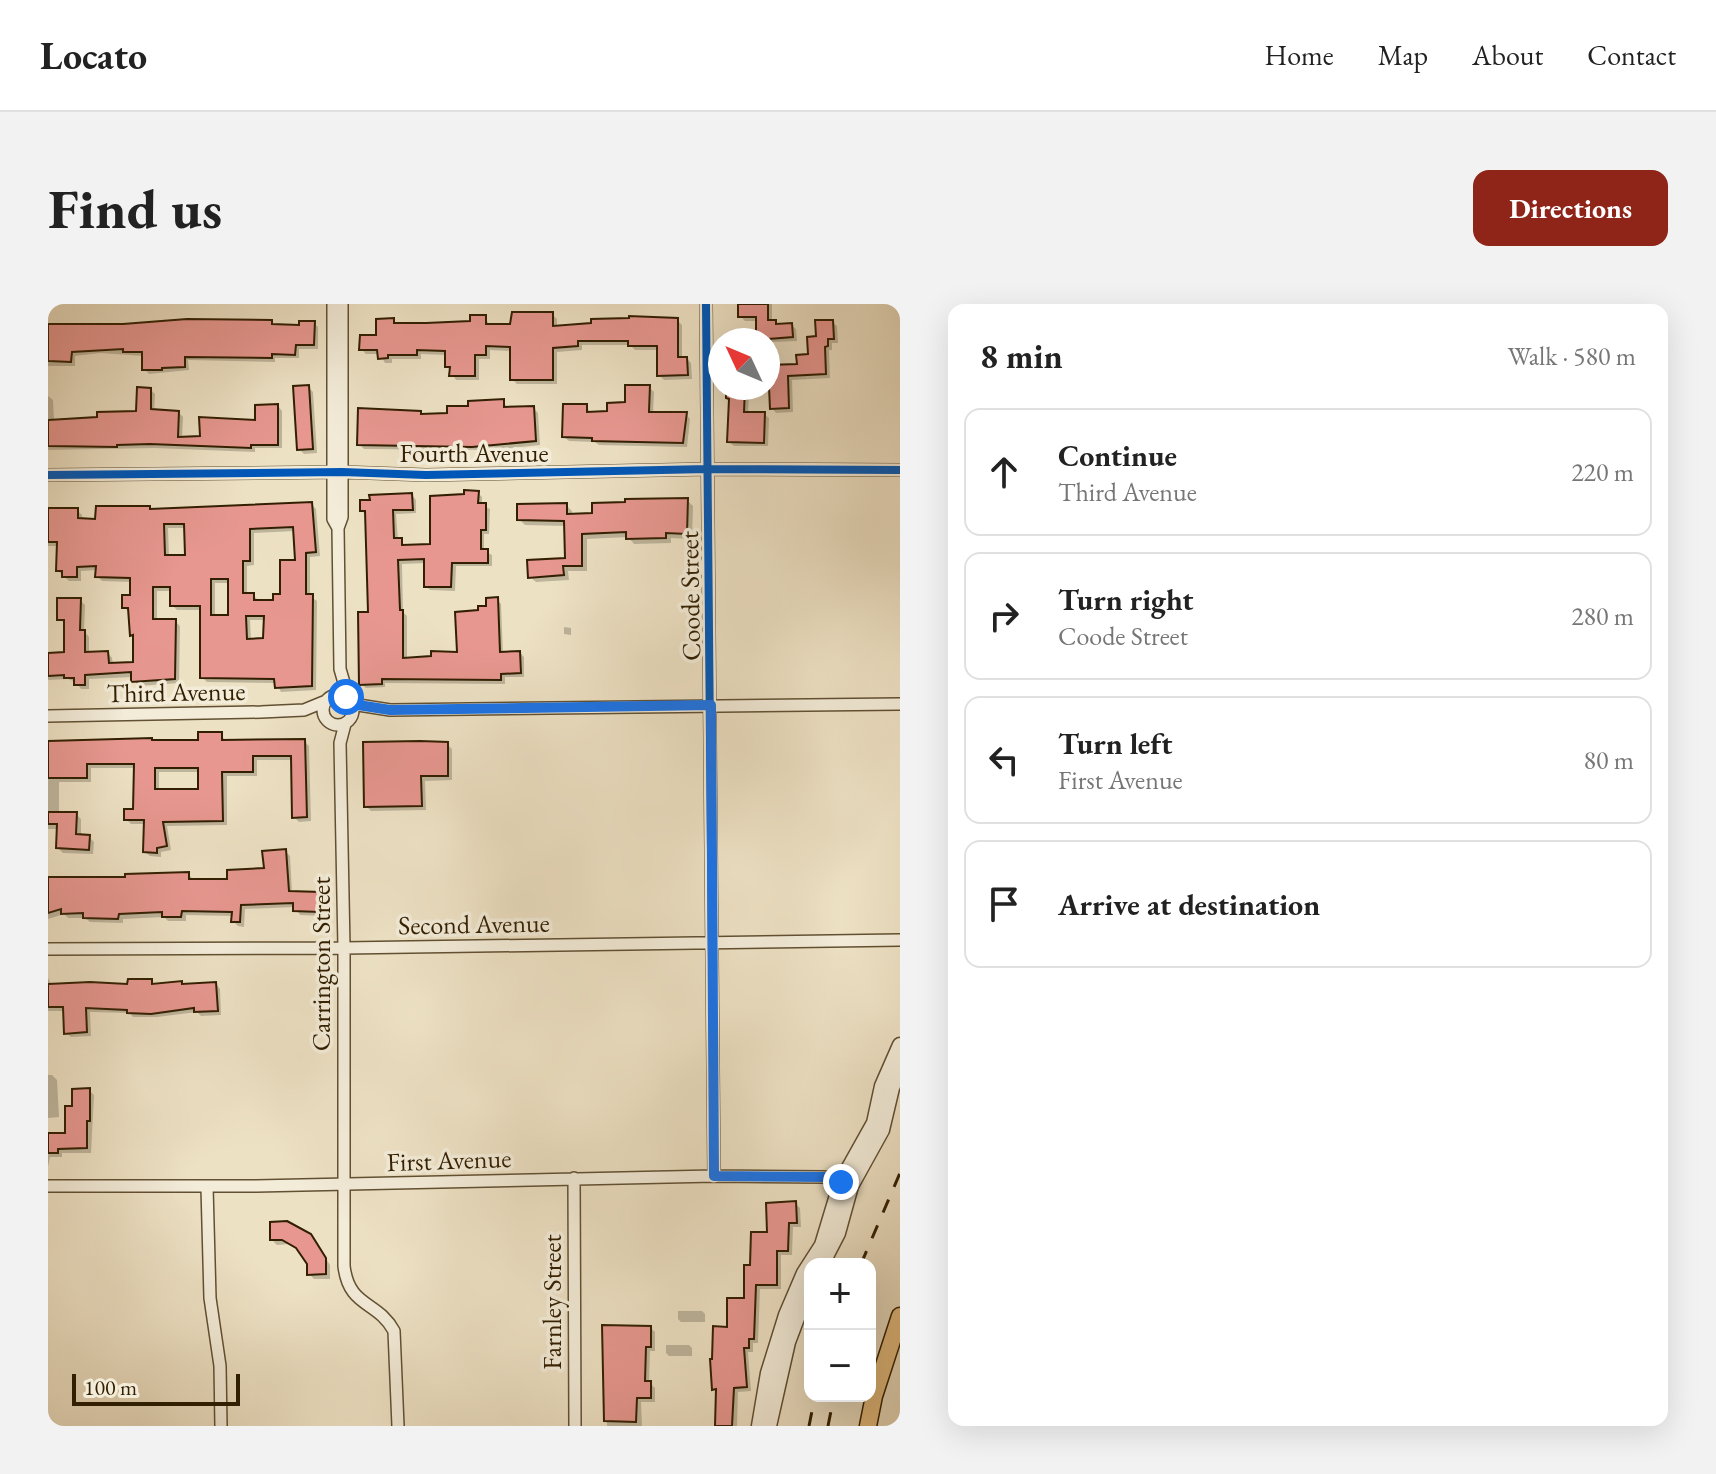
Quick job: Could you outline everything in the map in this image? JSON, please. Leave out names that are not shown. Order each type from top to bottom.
[{"type":"main road","points":[[868,1426],[874,1396],[900,1316]]},
{"type":"street","points":[[333,304],[337,472]]},
{"type":"street","points":[[342,304],[333,519],[338,528],[340,669],[350,711]]},
{"type":"street","name":"Coode Street","points":[[706,304],[714,1176]]},
{"type":"street","name":"Fourth Avenue","points":[[48,475],[900,470]]},
{"type":"street","points":[[327,720],[328,699],[340,669]]},
{"type":"street","points":[[328,699],[342,695],[350,711]]},
{"type":"street","name":"Third Avenue","points":[[48,716],[304,710],[328,699]]},
{"type":"street","points":[[350,711],[900,704]]},
{"type":"street","name":"Third Avenue","points":[[304,710],[327,720],[350,711]]},
{"type":"street","name":"Carrington Street","points":[[350,711],[340,743],[346,1281],[351,1292],[389,1322],[394,1331],[398,1426]]},
{"type":"street","name":"Carrington Street","points":[[327,720],[340,743]]},
{"type":"street","name":"Second Avenue","points":[[48,949],[900,940]]},
{"type":"street","points":[[759,1426],[768,1373],[786,1315],[804,1273],[822,1245],[874,1123],[882,1086],[900,1045]]},
{"type":"street","points":[[825,1258],[838,1233],[846,1184],[882,1130],[900,1069]]},
{"type":"street","name":"First Avenue","points":[[48,1186],[344,1185],[714,1176],[824,1177],[846,1184]]},
{"type":"street","name":"Farnley Street","points":[[574,1178],[575,1426]]},
{"type":"street","points":[[207,1187],[210,1298],[220,1366],[221,1426]]},
{"type":"street","points":[[769,1426],[788,1342],[804,1300]]},
{"type":"building","points":[[738,304],[768,304],[768,320],[776,320],[776,324],[792,323],[793,337],[780,338],[780,328],[756,328],[756,317],[738,317]]},
{"type":"building","points":[[512,312],[553,312],[553,326],[629,316],[678,318],[678,357],[687,357],[688,375],[657,376],[657,346],[628,346],[628,341],[578,341],[578,346],[553,348],[553,380],[510,380],[510,347],[486,346],[486,355],[475,355],[475,376],[449,376],[450,367],[445,367],[445,351],[417,350],[417,355],[388,355],[388,358],[378,359],[377,350],[359,350],[360,335],[376,335],[376,319],[394,318],[394,323],[426,323],[470,321],[470,315],[486,315],[486,324],[510,324]]},
{"type":"building","points":[[187,319],[272,320],[272,324],[299,325],[299,321],[315,321],[314,345],[296,345],[295,355],[272,354],[272,358],[185,357],[185,367],[162,370],[142,370],[142,352],[123,352],[123,349],[72,352],[71,362],[48,361],[48,324],[123,324]]},
{"type":"building","points":[[815,320],[833,320],[834,339],[828,339],[828,346],[825,347],[826,374],[788,376],[789,408],[770,409],[770,400],[780,400],[780,365],[797,364],[796,355],[808,354],[807,337],[816,336]]},
{"type":"building","points":[[309,385],[313,449],[297,450],[293,386]]},
{"type":"building","points":[[625,385],[650,385],[649,412],[687,412],[683,443],[592,441],[592,438],[562,437],[563,404],[587,404],[587,412],[607,411],[607,403],[625,402]]},
{"type":"building","points":[[137,387],[151,388],[151,409],[179,411],[178,437],[200,436],[199,417],[255,420],[255,405],[278,404],[278,445],[251,445],[251,448],[150,444],[48,446],[48,420],[97,417],[97,412],[136,411]]},
{"type":"building","points":[[504,399],[504,407],[534,406],[536,441],[472,447],[357,445],[358,408],[421,411],[421,414],[447,413],[447,406],[468,406],[468,401]]},
{"type":"building","points":[[729,400],[744,400],[744,412],[765,412],[764,443],[727,442]]},
{"type":"building","points":[[464,490],[479,491],[478,503],[486,503],[486,530],[481,530],[481,549],[488,549],[488,563],[452,563],[451,587],[424,587],[424,559],[398,560],[400,610],[403,610],[403,658],[431,656],[431,651],[457,652],[455,612],[478,610],[478,606],[486,606],[486,598],[498,597],[500,652],[520,651],[521,673],[501,674],[501,680],[382,679],[382,684],[359,685],[358,612],[368,612],[365,511],[360,511],[360,500],[370,500],[369,495],[412,493],[413,510],[393,510],[394,538],[402,538],[402,545],[430,544],[430,496],[464,494]]},
{"type":"building","points":[[688,498],[687,534],[666,533],[666,538],[626,539],[626,532],[582,534],[582,566],[563,566],[564,575],[528,578],[527,560],[565,558],[564,521],[517,520],[517,504],[567,503],[567,514],[592,513],[592,503]]},
{"type":"building","points":[[312,502],[316,552],[306,553],[306,594],[313,594],[312,686],[275,688],[274,679],[200,678],[200,606],[170,606],[170,587],[153,587],[153,619],[176,619],[175,679],[131,682],[131,672],[85,675],[85,685],[74,685],[74,678],[48,676],[48,653],[64,652],[64,620],[57,620],[57,598],[81,598],[80,630],[85,630],[85,652],[108,651],[109,663],[133,662],[133,635],[130,636],[128,608],[122,608],[122,595],[130,595],[130,578],[95,577],[96,566],[77,567],[77,577],[62,577],[62,571],[56,571],[57,542],[48,542],[48,508],[78,508],[78,518],[95,519],[96,506],[150,506],[150,509]],"holes":[[[164,524],[184,524],[185,555],[165,555]],[[293,527],[295,560],[280,560],[280,594],[273,594],[273,600],[254,600],[254,593],[243,593],[243,561],[250,561],[250,529]],[[211,579],[228,579],[228,615],[211,615]],[[246,616],[264,616],[263,638],[247,639]]]},
{"type":"building","points":[[198,732],[222,732],[222,740],[305,739],[307,817],[292,818],[291,756],[253,756],[253,772],[222,772],[223,821],[163,822],[167,846],[157,848],[157,853],[143,852],[144,820],[124,820],[124,809],[133,809],[134,764],[87,764],[87,778],[48,778],[48,741],[198,740]],"holes":[[[155,768],[198,768],[198,789],[155,789]]]},
{"type":"building","points":[[363,742],[448,742],[448,776],[421,776],[422,806],[364,807]]},
{"type":"building","points":[[48,812],[77,812],[76,834],[90,835],[89,850],[56,848],[57,824],[48,824]]},
{"type":"building","points":[[286,849],[289,891],[321,892],[320,912],[293,911],[293,903],[241,905],[240,922],[231,922],[232,912],[182,911],[181,917],[162,917],[162,912],[119,914],[118,919],[83,918],[83,913],[61,914],[61,909],[48,913],[48,877],[125,877],[125,874],[189,872],[189,879],[227,879],[227,870],[264,868],[262,851]]},
{"type":"building","points":[[128,979],[152,979],[152,984],[216,982],[218,1011],[194,1012],[194,1008],[151,1014],[86,1008],[87,1032],[64,1034],[63,1007],[48,1007],[48,984],[127,984]]},
{"type":"building","points":[[90,1088],[87,1148],[58,1149],[58,1153],[48,1153],[48,1133],[65,1133],[65,1106],[72,1106],[72,1089]]},
{"type":"building","points":[[796,1201],[797,1223],[789,1223],[788,1251],[777,1251],[777,1285],[756,1285],[754,1339],[749,1339],[749,1348],[744,1348],[747,1387],[734,1388],[732,1426],[715,1426],[716,1389],[712,1390],[710,1359],[713,1326],[727,1327],[727,1298],[744,1298],[744,1265],[750,1265],[751,1232],[767,1232],[766,1203]]},
{"type":"building","points":[[287,1221],[311,1234],[326,1258],[326,1274],[307,1275],[307,1264],[296,1248],[282,1240],[270,1240],[270,1222]]},
{"type":"building","points":[[602,1325],[651,1326],[651,1347],[646,1347],[645,1381],[651,1381],[651,1398],[637,1398],[636,1422],[604,1421]]},
{"type":"railway","points":[[864,1258],[900,1173]]},
{"type":"railway","points":[[809,1426],[814,1402]]},
{"type":"railway","points":[[828,1426],[833,1402]]},
{"type":"cycle path","points":[[706,304],[714,1176]]},
{"type":"cycle path","points":[[48,475],[900,470]]},
{"type":"route","points":[[346,697],[352,704],[390,710],[711,705],[714,1176],[824,1177],[841,1182]]}]
